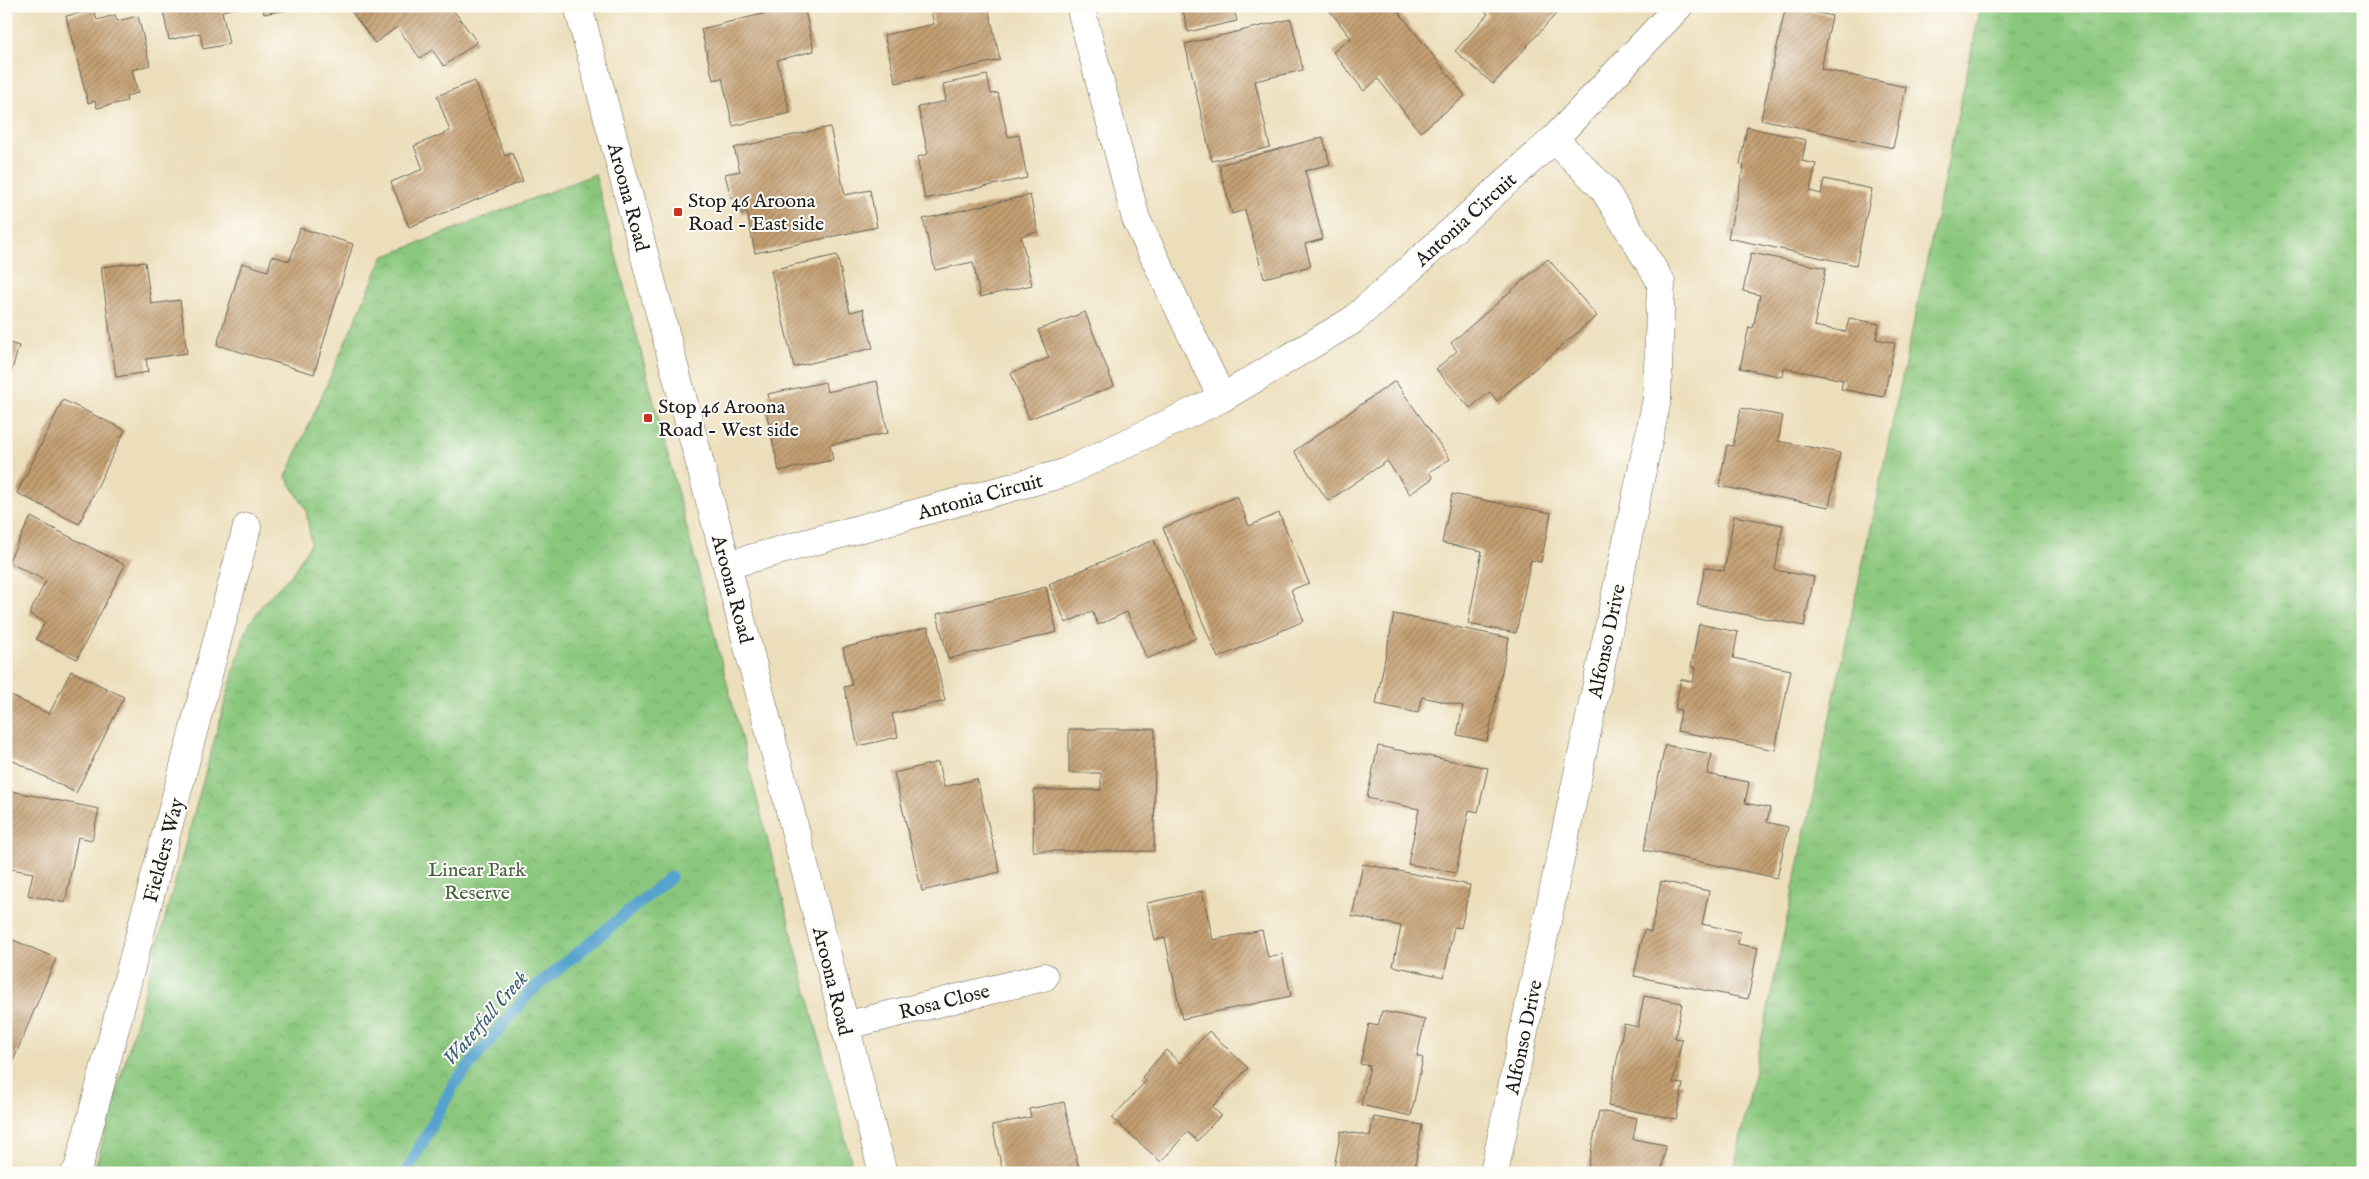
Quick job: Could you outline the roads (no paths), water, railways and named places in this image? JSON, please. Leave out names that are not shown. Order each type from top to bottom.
[{"type":"street","name":"Aroona Road","points":[[578,6],[727,565],[883,1173]]},
{"type":"street","points":[[1080,6],[1136,219],[1222,398]]},
{"type":"street","name":"Antonia Circuit","points":[[727,565],[1064,473],[1222,398],[1353,320],[1554,139],[1679,6]]},
{"type":"street","name":"Alfonso Drive","points":[[1494,1173],[1657,399],[1661,282],[1602,188],[1554,139]]},
{"type":"street","name":"Fielders Way","points":[[75,1173],[78,1169],[247,527]]},
{"type":"street","name":"Rosa Close","points":[[844,1026],[1044,977]]},
{"type":"waterway","name":"Waterfall Creek","points":[[406,1173],[454,1084],[530,992],[671,877]]},
{"type":"place","name":"Stop 46 Aroona Road - East side","points":[[678,212]]},
{"type":"place","name":"Stop 46 Aroona Road - West side","points":[[648,418]]},
{"type":"park label","name":"Linear Park Reserve","points":[[477,880]]}]
